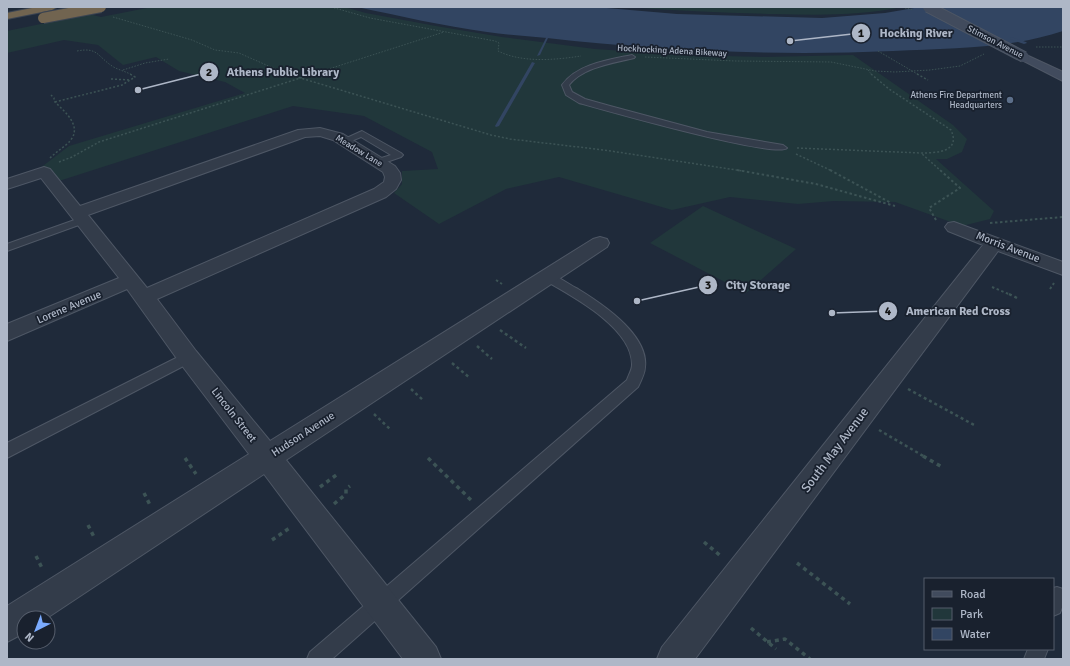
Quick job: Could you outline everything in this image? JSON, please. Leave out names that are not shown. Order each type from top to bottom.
[{"type":"highway","points":[[7,15],[52,7]]},
{"type":"highway","points":[[7,26],[101,7]]},
{"type":"main road","name":"Stimson Avenue","points":[[928,7],[1027,52],[1063,77]]},
{"type":"street","name":"Meadow Lane","points":[[80,216],[303,133],[325,132],[338,137],[389,169],[394,175],[394,180],[385,190],[138,289]]},
{"type":"street","points":[[7,184],[49,166]]},
{"type":"street","name":"Lincoln Street","points":[[49,166],[80,216],[424,659]]},
{"type":"street","name":"Morris Avenue","points":[[954,227],[1063,269]]},
{"type":"street","name":"South May Avenue","points":[[674,659],[990,240]]},
{"type":"street","name":"Hudson Avenue","points":[[7,625],[600,243]]},
{"type":"street","name":"Lorene Avenue","points":[[7,333],[138,289]]},
{"type":"lane","points":[[632,57],[601,59],[574,76],[567,82],[566,88],[570,95],[582,101],[668,126],[719,138],[782,148]]},
{"type":"lane","points":[[7,248],[80,216]]},
{"type":"lane","points":[[317,659],[633,383],[638,372],[639,362],[636,351],[625,334],[613,320],[603,312],[548,277]]},
{"type":"lane","points":[[7,451],[188,357]]},
{"type":"path","points":[[330,7],[370,18],[495,41],[499,43],[498,51],[500,53],[516,57],[558,59],[589,54],[601,59]]},
{"type":"path","points":[[112,16],[171,36],[192,40],[215,50],[238,53],[278,71],[491,135],[510,139],[604,150],[739,170],[816,184],[895,206],[843,176],[782,148]]},
{"type":"path","points":[[49,166],[72,157],[106,140],[303,78],[444,31]]},
{"type":"path","points":[[1027,52],[1063,47]]},
{"type":"path","points":[[77,51],[88,48],[94,50],[112,66],[134,76],[132,80]]},
{"type":"path","points":[[878,52],[928,80]]},
{"type":"path","name":"Hockhocking Adena Bikeway","points":[[632,57],[706,61],[831,62],[868,70],[887,72],[958,66],[966,64],[977,57],[987,54]]},
{"type":"path","points":[[122,70],[145,63],[169,59]]},
{"type":"path","points":[[782,148],[921,153],[943,152],[951,145],[955,140],[955,137],[946,127],[889,89],[875,78],[868,70]]},
{"type":"path","points":[[111,79],[132,80]]},
{"type":"path","points":[[55,102],[122,85],[132,80]]},
{"type":"path","points":[[49,166],[51,156],[71,139],[76,129],[73,122],[50,95]]},
{"type":"path","points":[[921,153],[960,188],[929,208],[936,220]]},
{"type":"path","points":[[990,240],[986,226],[990,223],[1025,222],[1063,217]]},
{"type":"path","points":[[992,287],[1017,298]]},
{"type":"path","points":[[497,327],[526,348]]},
{"type":"path","points":[[473,343],[492,358]]},
{"type":"path","points":[[448,360],[470,378]]},
{"type":"path","points":[[407,385],[424,402]]},
{"type":"path","points":[[917,394],[976,426]]},
{"type":"path","points":[[370,410],[391,430]]},
{"type":"path","points":[[888,435],[942,467]]},
{"type":"path","points":[[185,458],[197,476]]},
{"type":"path","points":[[428,458],[485,513]]},
{"type":"path","points":[[318,488],[339,473]]},
{"type":"path","points":[[332,505],[346,494],[346,489],[350,486]]},
{"type":"path","points":[[144,493],[148,502]]},
{"type":"path","points":[[272,540],[294,525]]},
{"type":"path","points":[[88,526],[98,547]]},
{"type":"path","points":[[704,542],[722,557]]},
{"type":"path","points":[[36,556],[44,573]]},
{"type":"path","points":[[797,563],[850,604]]},
{"type":"path","points":[[751,628],[776,649]]},
{"type":"path","points":[[767,642],[786,639],[810,659]]},
{"type":"green space","points":[[152,7],[344,7],[366,13],[436,26],[502,37],[595,49],[683,55],[765,57],[853,55],[953,125],[967,139],[962,152],[947,159],[936,159],[994,211],[990,219],[962,226],[895,202],[834,201],[798,204],[730,197],[672,210],[559,177],[506,189],[439,224],[394,193],[402,184],[402,171],[438,169],[432,152],[364,116],[293,106],[59,181],[35,172],[69,146],[245,93],[225,82],[179,71],[156,57],[123,65],[98,45],[64,40],[7,53],[7,31],[89,14],[101,17]]},
{"type":"green space","points":[[628,7],[902,7],[871,12],[823,15],[665,10]]},
{"type":"green space","points":[[703,206],[796,249],[746,293],[650,243]]},
{"type":"water","points":[[357,7],[595,7],[677,14],[822,18],[885,13],[920,7],[1063,7],[1063,31],[1022,41],[979,47],[893,51],[763,53],[633,46],[494,33],[438,24]]},
{"type":"waterway","points":[[538,55],[547,38]]},
{"type":"waterway","points":[[1011,38],[1025,43]]},
{"type":"waterway","points":[[497,126],[533,63]]},
{"type":"place","name":"Hocking River","points":[[790,41]]},
{"type":"place","name":"Athens Public Library","points":[[138,90]]},
{"type":"place","name":"Athens Fire Department Headquarters","points":[[1010,100]]},
{"type":"place","name":"City Storage","points":[[637,301]]},
{"type":"place","name":"American Red Cross","points":[[832,313]]}]
